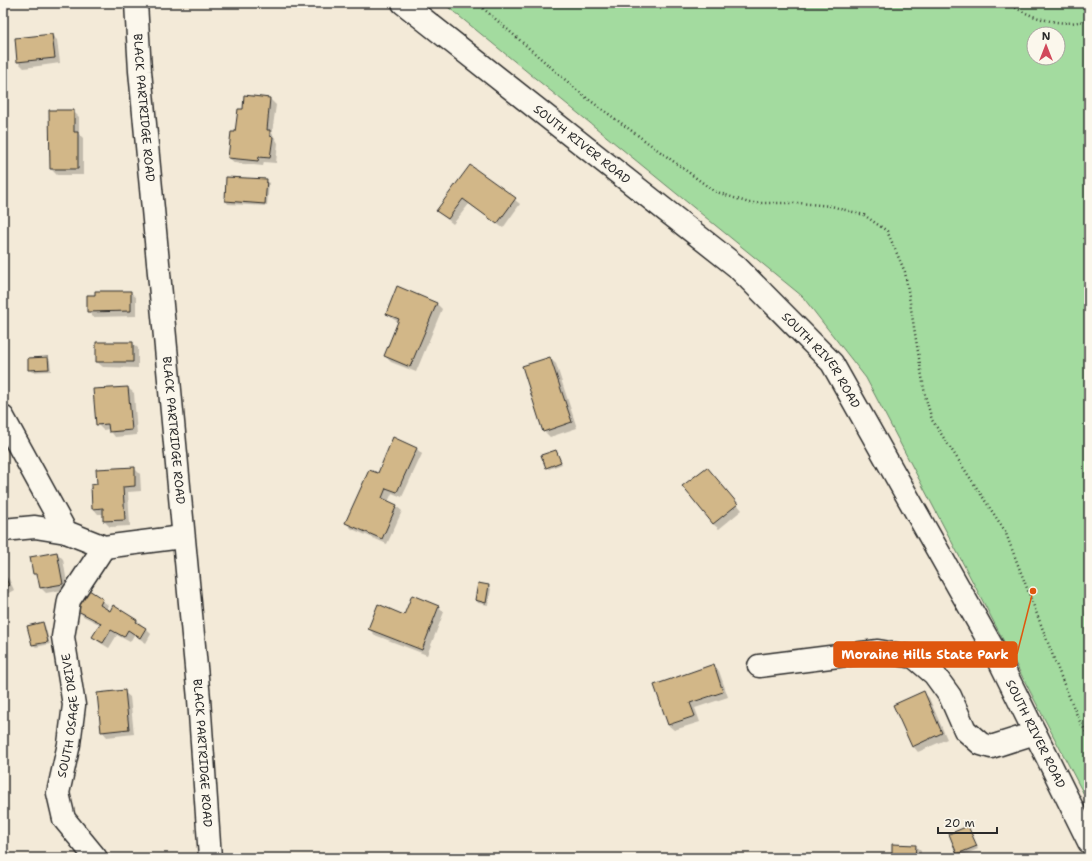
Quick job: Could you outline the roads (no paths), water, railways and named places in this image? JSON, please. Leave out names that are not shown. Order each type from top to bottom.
[{"type":"street","name":"BLACK PARTRIDGE ROAD","points":[[136,3],[140,71],[182,537],[199,699],[210,858]]},
{"type":"street","name":"SOUTH RIVER ROAD","points":[[403,3],[736,266],[832,363],[995,652],[1089,842]]},
{"type":"street","points":[[3,416],[66,532]]},
{"type":"street","points":[[3,530],[35,527],[66,532],[104,547],[182,537]]},
{"type":"street","name":"SOUTH OSAGE DRIVE","points":[[96,858],[64,819],[58,793],[69,744],[74,704],[63,637],[69,600],[104,547]]},
{"type":"street","points":[[759,666],[878,651],[914,657],[934,674],[950,696],[965,730],[981,744],[991,747],[1035,733]]},
{"type":"place","name":"Moraine Hills State Park","points":[[1033,591]]}]
